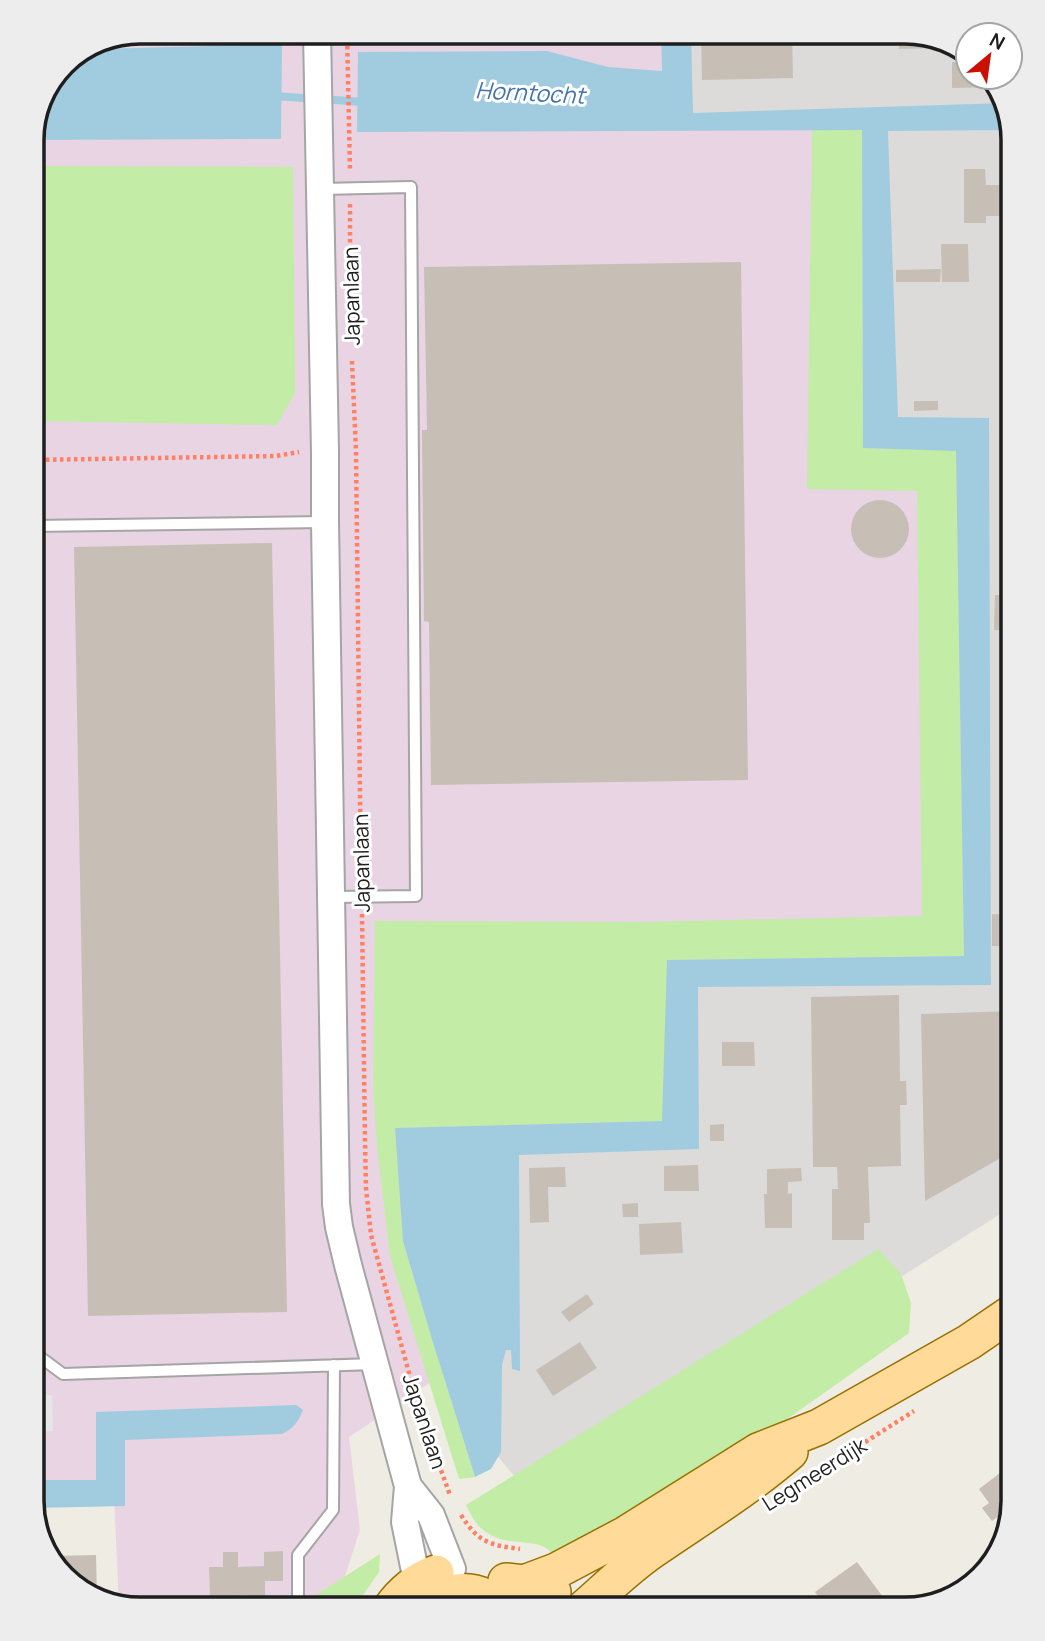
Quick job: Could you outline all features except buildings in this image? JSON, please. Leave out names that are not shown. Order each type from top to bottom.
[{"type":"main road","name":"Legmeerdijk","points":[[522,1597],[524,1583],[556,1571],[624,1535],[758,1451],[819,1427],[969,1342],[1001,1320]]},
{"type":"main road","name":"Legmeerdijk","points":[[596,1597],[652,1551],[762,1476],[819,1427]]},
{"type":"main road","name":"Legmeerdijk","points":[[544,1597],[565,1584],[624,1535]]},
{"type":"main road","points":[[416,1597],[434,1573],[452,1569],[474,1569],[485,1572],[521,1597]]},
{"type":"main road","points":[[437,1597],[457,1592],[485,1597]]},
{"type":"street","name":"Japanlaan","points":[[317,44],[336,1204],[348,1265],[408,1486],[405,1522],[412,1597]]},
{"type":"street","name":"Japanlaan","points":[[408,1486],[431,1516],[452,1569]]},
{"type":"lane","points":[[320,189],[411,187],[416,896],[332,898]]},
{"type":"lane","points":[[44,526],[325,522]]},
{"type":"lane","points":[[44,1360],[63,1374],[375,1364]]},
{"type":"lane","points":[[298,1597],[298,1555],[333,1510],[334,1365]]},
{"type":"path","name":"Japanlaan","points":[[348,44],[350,266]]},
{"type":"path","name":"Japanlaan","points":[[352,357],[356,451],[366,1188],[371,1235],[419,1409],[451,1497]]},
{"type":"path","points":[[44,460],[276,456],[293,452],[325,452]]},
{"type":"path","name":"Legmeerdijk","points":[[802,1482],[919,1408]]},
{"type":"path","points":[[455,1505],[468,1527],[479,1538],[498,1546],[536,1551],[544,1556],[556,1571]]},
{"type":"shaded area","points":[[140,44],[671,44],[682,126],[874,124],[876,431],[962,435],[980,966],[685,974],[509,1141],[510,1329],[349,1437],[360,1530],[338,1597],[133,1597],[119,1594],[114,1496],[44,1499],[44,133],[54,97],[76,68],[92,57],[121,46]]},
{"type":"shaded area","points":[[671,44],[924,46],[954,57],[954,91],[988,91],[996,109],[1001,140],[1001,1214],[539,1506],[481,1436],[509,1141],[685,974],[876,431],[682,126]]},
{"type":"shaded area","points":[[44,1395],[52,1395],[53,1431],[44,1432]]},
{"type":"green space","points":[[812,130],[862,130],[863,448],[956,450],[964,956],[668,960],[663,1121],[395,1128],[403,1241],[475,1477],[459,1479],[390,1256],[377,1147],[373,1082],[375,921],[641,922],[922,916],[917,491],[807,489]]},
{"type":"green space","points":[[44,166],[293,167],[295,393],[277,425],[44,421]]},
{"type":"green space","points":[[878,1249],[901,1274],[911,1303],[909,1333],[719,1467],[557,1560],[548,1549],[540,1545],[493,1536],[482,1530],[474,1520],[466,1505]]},
{"type":"green space","points":[[380,1554],[379,1572],[362,1597],[313,1597]]},
{"type":"water","points":[[282,44],[281,139],[44,140],[47,115],[64,81],[92,57],[112,49]]},
{"type":"water","points":[[661,44],[691,44],[693,113],[994,103],[996,109],[1000,130],[888,131],[898,417],[989,418],[991,985],[698,987],[699,1149],[519,1155],[520,1371],[512,1369],[511,1350],[506,1350],[502,1365],[501,1452],[491,1469],[475,1477],[403,1241],[395,1128],[662,1121],[667,960],[964,956],[956,451],[863,448],[862,130],[357,132],[358,52],[547,51],[608,67],[662,71]]},
{"type":"water","points":[[296,1405],[303,1410],[293,1427],[282,1434],[125,1440],[125,1506],[45,1508],[44,1480],[96,1480],[96,1412]]},
{"type":"waterway","name":"Horntocht","points":[[273,96],[365,102]]}]
